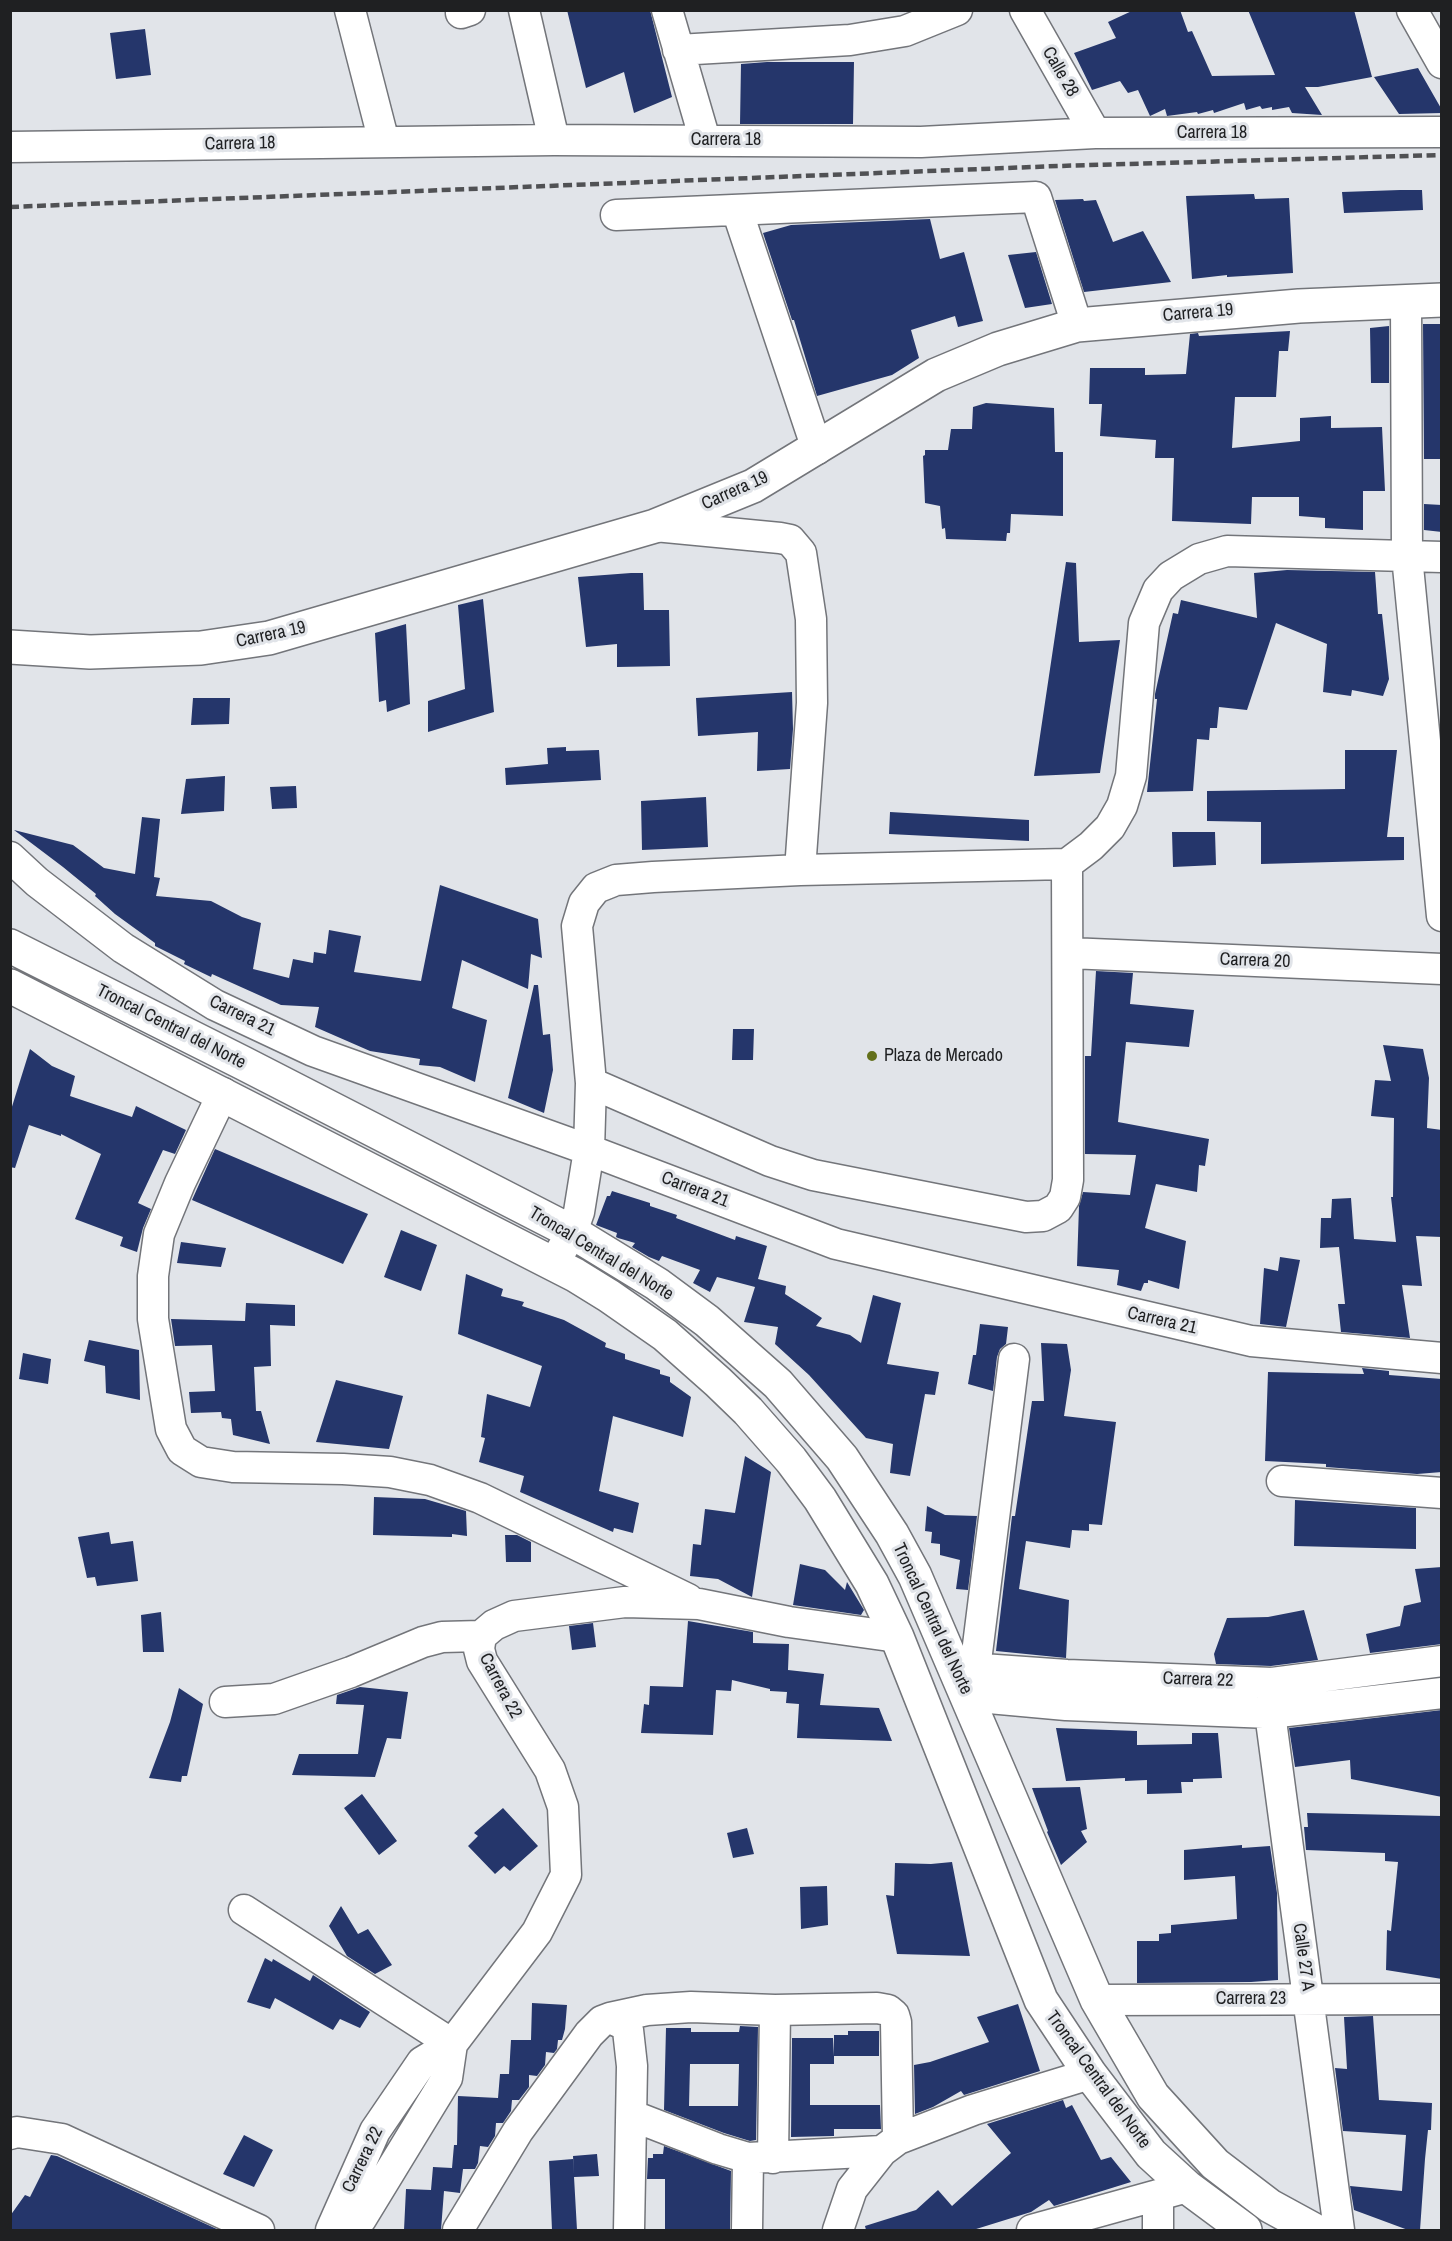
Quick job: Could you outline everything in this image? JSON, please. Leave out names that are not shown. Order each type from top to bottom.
[{"type":"main road","name":"Carrera 19","points":[[10,647],[101,652],[201,648],[269,638],[655,526],[753,486],[936,375],[998,349],[1077,325],[1299,306],[1442,300]]},
{"type":"main road","name":"Troncal Central del Norte","points":[[10,946],[572,1232],[657,1284],[707,1321],[752,1360],[811,1421],[842,1458],[892,1534],[969,1682],[1098,2000],[1154,2096],[1215,2164],[1270,2206],[1314,2230]]},
{"type":"main road","name":"Troncal Central del Norte","points":[[10,986],[554,1263],[609,1296],[665,1335],[756,1419],[797,1468],[850,1545],[872,1584],[897,1637],[1041,2000],[1090,2074],[1151,2154],[1173,2191],[1245,2230]]},
{"type":"street","points":[[350,10],[384,142]]},
{"type":"street","points":[[524,10],[554,140]]},
{"type":"street","points":[[667,10],[705,140]]},
{"type":"street","points":[[678,50],[850,40],[905,31],[957,10]]},
{"type":"street","name":"Calle 28","points":[[1025,10],[1095,133]]},
{"type":"street","points":[[1412,10],[1442,63]]},
{"type":"street","name":"Carrera 18","points":[[10,147],[554,140],[921,142],[1095,133],[1442,132]]},
{"type":"street","points":[[616,215],[1036,197],[1077,325]]},
{"type":"street","points":[[737,210],[817,448]]},
{"type":"street","points":[[1406,301],[1407,556],[1442,916]]},
{"type":"street","points":[[655,526],[780,538],[790,540],[801,553],[811,619],[812,703],[800,870]]},
{"type":"street","points":[[554,1263],[572,1232],[579,1212],[588,1150],[591,1083],[577,926],[584,903],[596,888],[616,880],[800,870],[1067,864],[1091,846],[1110,827],[1122,806],[1131,776],[1144,623],[1158,590],[1171,576],[1198,559],[1227,552],[1442,557]]},
{"type":"street","name":"Carrera 21","points":[[10,857],[37,882],[123,948],[215,1005],[313,1051],[588,1150],[836,1244],[1251,1341],[1442,1358]]},
{"type":"street","points":[[591,1083],[770,1161],[813,1175],[1026,1217],[1043,1216],[1058,1208],[1065,1197],[1068,1180],[1067,864]]},
{"type":"street","name":"Carrera 20","points":[[1069,953],[1442,969]]},
{"type":"street","points":[[223,1094],[159,1234],[153,1276],[153,1319],[171,1430],[182,1450],[201,1462],[233,1467],[355,1469],[390,1472],[430,1480],[480,1498],[699,1604]]},
{"type":"street","points":[[969,1682],[1014,1359]]},
{"type":"street","points":[[1282,1481],[1442,1493]]},
{"type":"street","name":"Carrera 22","points":[[331,2230],[375,2131],[422,2062],[452,2044],[537,1932],[566,1875],[563,1807],[550,1770],[482,1661],[479,1649],[481,1636],[494,1625],[514,1616],[625,1602],[699,1604],[789,1622],[897,1637]]},
{"type":"street","points":[[225,1702],[274,1699],[351,1672],[423,1642],[442,1637],[481,1636]]},
{"type":"street","name":"Carrera 22","points":[[969,1682],[1272,1683],[1442,1661]]},
{"type":"street","name":"Carrera 22","points":[[969,1682],[1066,1705],[1269,1713],[1442,1693]]},
{"type":"street","name":"Calle 27 A","points":[[1272,1683],[1269,1713],[1339,2230]]},
{"type":"street","points":[[244,1910],[452,2044]]},
{"type":"street","name":"Carrera 23","points":[[1098,2000],[1442,1999]]},
{"type":"street","points":[[458,2230],[518,2132],[588,2034],[602,2021],[646,2010],[669,2008],[775,2010],[877,2008],[888,2010],[894,2015],[897,2033],[890,2145],[852,2189],[838,2230]]},
{"type":"street","points":[[747,2230],[761,2158],[775,2010]]},
{"type":"street","points":[[610,2019],[623,2024],[628,2030],[632,2066],[633,2116],[629,2230]]},
{"type":"street","name":"Carrera 22","points":[[349,2230],[361,2219],[447,2078],[452,2044]]},
{"type":"street","points":[[633,2116],[718,2149],[761,2158],[890,2145],[973,2110],[1090,2074]]},
{"type":"street","points":[[10,2134],[16,2132],[62,2139],[259,2230]]},
{"type":"street","points":[[1032,2230],[1173,2191]]},
{"type":"street","points":[[1158,2230],[1173,2191]]},
{"type":"building","points":[[567,10],[650,10],[672,97],[634,113],[624,72],[586,88]]},
{"type":"building","points":[[1134,10],[1180,10],[1188,32],[1192,31],[1212,76],[1275,75],[1248,10],[1354,10],[1372,77],[1318,87],[1305,87],[1322,115],[1292,113],[1289,107],[1272,110],[1272,107],[1262,109],[1260,106],[1246,110],[1244,103],[1214,113],[1213,110],[1198,114],[1197,112],[1167,116],[1165,109],[1150,116],[1138,90],[1128,93],[1120,81],[1092,90],[1074,53],[1116,38],[1108,22]]},
{"type":"building","points":[[145,29],[151,75],[116,79],[110,33]]},
{"type":"building","points":[[854,62],[853,124],[740,124],[741,64]]},
{"type":"building","points":[[1418,68],[1442,113],[1399,114],[1374,77]]},
{"type":"building","points":[[1422,190],[1423,210],[1344,213],[1342,192]]},
{"type":"building","points":[[1254,194],[1255,199],[1289,198],[1293,273],[1227,277],[1227,275],[1192,279],[1186,196]]},
{"type":"building","points":[[1083,199],[1084,201],[1096,200],[1113,242],[1143,231],[1171,282],[1084,292],[1055,200]]},
{"type":"building","points":[[930,219],[940,259],[964,252],[983,321],[958,327],[955,316],[911,330],[919,358],[892,375],[817,396],[794,320],[792,320],[763,233],[791,225]]},
{"type":"building","points":[[1036,252],[1052,304],[1025,308],[1008,255]]},
{"type":"building","points":[[1423,324],[1442,324],[1442,459],[1424,459]]},
{"type":"building","points":[[1389,326],[1389,383],[1371,383],[1370,328]]},
{"type":"building","points":[[1290,331],[1288,351],[1279,351],[1276,397],[1235,397],[1232,448],[1300,441],[1300,418],[1331,416],[1331,428],[1382,427],[1385,491],[1363,491],[1363,530],[1325,528],[1325,518],[1299,516],[1299,497],[1252,497],[1251,524],[1172,521],[1174,458],[1155,458],[1156,440],[1100,436],[1102,404],[1089,404],[1090,368],[1145,368],[1145,375],[1186,374],[1190,334],[1198,333],[1199,336]]},
{"type":"building","points":[[986,403],[1054,408],[1055,452],[1063,452],[1063,516],[1011,514],[1010,533],[1007,533],[1006,541],[946,539],[945,528],[942,529],[940,506],[925,503],[923,456],[925,450],[948,450],[951,429],[972,429],[973,407]]},
{"type":"building","points":[[1424,504],[1442,505],[1442,532],[1424,530]]},
{"type":"building","points":[[1066,562],[1076,563],[1079,642],[1120,640],[1100,773],[1034,776]]},
{"type":"building","points":[[1287,570],[1375,572],[1378,614],[1382,614],[1389,679],[1383,696],[1352,690],[1351,696],[1323,692],[1327,644],[1276,623],[1247,710],[1219,707],[1217,728],[1210,728],[1209,740],[1197,739],[1193,791],[1147,792],[1157,699],[1155,699],[1155,694],[1173,613],[1178,614],[1181,600],[1257,618],[1254,573]]},
{"type":"building","points":[[643,573],[644,610],[669,610],[670,666],[617,667],[617,644],[586,647],[578,577]]},
{"type":"building","points":[[483,599],[494,712],[428,732],[428,701],[465,689],[458,605]]},
{"type":"building","points":[[406,624],[410,704],[387,712],[386,700],[379,702],[375,633]]},
{"type":"building","points":[[792,692],[793,729],[790,769],[757,771],[758,732],[698,736],[696,698]]},
{"type":"building","points":[[193,698],[230,698],[229,724],[191,725]]},
{"type":"building","points":[[566,747],[566,751],[599,750],[601,780],[506,785],[505,768],[548,764],[547,748]]},
{"type":"building","points":[[1345,750],[1397,750],[1387,837],[1404,837],[1404,860],[1261,864],[1261,822],[1207,821],[1207,791],[1345,789]]},
{"type":"building","points":[[225,776],[224,811],[181,814],[186,779]]},
{"type":"building","points":[[296,786],[297,808],[272,809],[270,787]]},
{"type":"building","points":[[706,797],[708,847],[642,850],[641,801]]},
{"type":"building","points":[[890,812],[1029,820],[1029,841],[889,834]]},
{"type":"building","points":[[142,817],[160,819],[154,877],[160,878],[156,896],[211,901],[242,917],[261,923],[253,969],[289,978],[293,959],[313,963],[314,952],[326,954],[329,930],[361,936],[354,972],[421,981],[440,885],[538,919],[542,958],[531,954],[528,989],[462,960],[452,1008],[487,1020],[475,1082],[440,1067],[419,1065],[420,1059],[370,1051],[315,1027],[319,1007],[281,1005],[184,964],[185,961],[155,946],[155,943],[115,914],[95,896],[96,894],[14,830],[73,845],[104,868],[135,874]]},
{"type":"building","points":[[1172,832],[1215,832],[1216,865],[1173,867]]},
{"type":"building","points":[[1096,971],[1133,973],[1130,1004],[1194,1010],[1189,1047],[1126,1042],[1118,1122],[1209,1139],[1205,1166],[1199,1165],[1197,1192],[1156,1184],[1145,1228],[1186,1241],[1179,1289],[1148,1280],[1141,1291],[1117,1285],[1119,1270],[1077,1266],[1079,1206],[1083,1192],[1130,1195],[1136,1155],[1085,1154],[1085,1056],[1091,1056]]},
{"type":"building","points":[[534,985],[538,985],[543,1035],[550,1034],[553,1070],[544,1113],[508,1098]]},
{"type":"building","points":[[733,1029],[754,1029],[753,1060],[732,1060]]},
{"type":"building","points":[[1383,1045],[1423,1049],[1429,1078],[1427,1128],[1442,1130],[1442,1237],[1416,1236],[1422,1286],[1402,1285],[1410,1338],[1341,1332],[1338,1304],[1345,1304],[1339,1247],[1320,1248],[1321,1218],[1331,1218],[1332,1199],[1351,1198],[1354,1239],[1396,1242],[1391,1197],[1393,1197],[1394,1118],[1371,1116],[1375,1080],[1391,1081]]},
{"type":"building","points":[[30,1049],[52,1066],[75,1076],[70,1096],[132,1117],[136,1106],[186,1130],[175,1154],[163,1150],[138,1203],[151,1209],[137,1252],[120,1246],[123,1237],[75,1219],[101,1154],[61,1134],[61,1136],[29,1125],[15,1168],[10,1167],[10,1113]]},
{"type":"building","points":[[215,1149],[368,1214],[343,1264],[192,1200]]},
{"type":"building","points":[[612,1191],[650,1203],[650,1206],[677,1215],[676,1218],[735,1240],[736,1236],[767,1246],[758,1279],[786,1286],[785,1294],[822,1318],[816,1326],[850,1335],[861,1343],[873,1295],[901,1303],[887,1364],[939,1372],[935,1395],[925,1394],[910,1476],[890,1473],[893,1444],[866,1438],[809,1375],[775,1344],[778,1327],[744,1322],[755,1287],[717,1277],[710,1292],[693,1283],[700,1270],[662,1256],[659,1261],[649,1257],[632,1247],[635,1243],[618,1238],[617,1233],[596,1225],[607,1196],[610,1196]]},
{"type":"building","points":[[401,1230],[437,1245],[421,1291],[384,1277]]},
{"type":"building","points":[[181,1242],[226,1248],[221,1267],[177,1263]]},
{"type":"building","points":[[1280,1257],[1300,1260],[1286,1327],[1260,1324],[1264,1268],[1278,1271]]},
{"type":"building","points":[[466,1274],[503,1289],[501,1296],[524,1302],[522,1306],[564,1320],[606,1343],[605,1347],[625,1354],[625,1359],[660,1370],[660,1374],[670,1377],[670,1382],[691,1397],[683,1437],[613,1416],[599,1491],[639,1503],[633,1533],[614,1528],[613,1532],[520,1492],[524,1476],[479,1462],[485,1438],[481,1437],[487,1394],[530,1407],[542,1366],[458,1334]]},
{"type":"building","points":[[246,1303],[295,1305],[295,1326],[270,1325],[271,1366],[254,1367],[256,1411],[261,1411],[270,1444],[233,1435],[231,1419],[222,1418],[221,1412],[191,1413],[189,1392],[215,1391],[212,1345],[175,1346],[171,1319],[245,1321]]},
{"type":"building","points":[[980,1324],[1008,1327],[1006,1344],[1000,1349],[997,1357],[993,1391],[968,1384],[973,1355],[976,1355]]},
{"type":"building","points":[[89,1340],[139,1350],[140,1400],[106,1393],[105,1366],[84,1361]]},
{"type":"building","points":[[1041,1343],[1067,1344],[1071,1370],[1064,1416],[1116,1422],[1102,1525],[1089,1524],[1089,1531],[1072,1530],[1070,1548],[1026,1541],[1019,1589],[1069,1600],[1066,1658],[996,1651],[1012,1516],[1015,1516],[1032,1401],[1044,1401]]},
{"type":"building","points":[[23,1353],[51,1359],[48,1384],[19,1379]]},
{"type":"building","points":[[1362,1368],[1389,1371],[1389,1375],[1442,1379],[1442,1472],[1417,1474],[1326,1467],[1326,1464],[1265,1461],[1268,1372],[1364,1374]]},
{"type":"building","points":[[336,1380],[403,1396],[389,1449],[316,1442]]},
{"type":"building","points":[[745,1456],[771,1472],[752,1597],[718,1579],[690,1576],[693,1544],[701,1545],[705,1509],[735,1513]]},
{"type":"building","points":[[374,1497],[425,1499],[466,1511],[467,1536],[452,1534],[452,1537],[373,1535]]},
{"type":"building","points":[[1295,1500],[1416,1508],[1416,1549],[1294,1546]]},
{"type":"building","points":[[927,1506],[945,1515],[977,1516],[968,1590],[956,1589],[960,1560],[940,1555],[940,1544],[931,1543],[932,1532],[925,1531]]},
{"type":"building","points":[[109,1532],[111,1544],[133,1541],[138,1581],[97,1586],[95,1577],[87,1578],[78,1537]]},
{"type":"building","points":[[505,1535],[517,1535],[531,1542],[531,1562],[506,1562]]},
{"type":"building","points":[[800,1564],[825,1570],[845,1590],[847,1582],[864,1610],[861,1615],[793,1605]]},
{"type":"building","points":[[1442,1567],[1442,1644],[1370,1653],[1366,1634],[1400,1626],[1404,1606],[1421,1602],[1415,1569]]},
{"type":"building","points":[[1304,1610],[1318,1660],[1271,1666],[1216,1664],[1214,1654],[1227,1618],[1268,1617]]},
{"type":"building","points":[[161,1612],[164,1652],[143,1652],[141,1615]]},
{"type":"building","points":[[688,1621],[753,1632],[753,1643],[789,1644],[788,1670],[824,1674],[820,1705],[879,1708],[892,1741],[797,1738],[799,1704],[786,1703],[787,1692],[770,1691],[770,1689],[732,1680],[731,1691],[716,1690],[713,1735],[641,1733],[644,1704],[649,1705],[650,1686],[683,1687]]},
{"type":"building","points":[[593,1623],[596,1647],[572,1650],[569,1626]]},
{"type":"building","points":[[360,1687],[408,1692],[401,1739],[387,1738],[375,1777],[292,1775],[299,1754],[358,1754],[364,1705],[336,1704],[337,1695]]},
{"type":"building","points":[[179,1688],[203,1704],[187,1776],[182,1776],[181,1782],[149,1778],[170,1722]]},
{"type":"building","points":[[1442,1710],[1440,1754],[1442,1754],[1442,1797],[1351,1779],[1350,1760],[1295,1767],[1289,1728]]},
{"type":"building","points":[[1056,1728],[1137,1731],[1137,1745],[1192,1744],[1192,1733],[1218,1733],[1222,1778],[1193,1779],[1193,1782],[1181,1782],[1182,1793],[1147,1794],[1147,1780],[1125,1781],[1125,1778],[1066,1781]]},
{"type":"building","points":[[1080,1787],[1087,1829],[1081,1831],[1087,1842],[1061,1865],[1032,1788]]},
{"type":"building","points":[[362,1794],[397,1841],[379,1855],[344,1808]]},
{"type":"building","points":[[503,1808],[538,1846],[510,1871],[504,1866],[495,1874],[468,1846],[478,1836],[474,1833]]},
{"type":"building","points":[[1307,1813],[1442,1816],[1442,1979],[1386,1970],[1387,1930],[1391,1931],[1398,1862],[1385,1861],[1385,1853],[1306,1850],[1304,1827],[1308,1827]]},
{"type":"building","points":[[747,1828],[754,1854],[733,1858],[727,1833]]},
{"type":"building","points":[[1242,1845],[1242,1848],[1270,1846],[1277,1893],[1278,1980],[1137,1983],[1137,1941],[1159,1941],[1159,1934],[1171,1933],[1171,1925],[1237,1919],[1235,1876],[1184,1880],[1184,1850]]},
{"type":"building","points":[[952,1862],[970,1956],[897,1954],[886,1895],[894,1896],[895,1863]]},
{"type":"building","points":[[827,1886],[828,1925],[801,1929],[800,1887]]},
{"type":"building","points":[[341,1906],[358,1934],[368,1929],[392,1965],[375,1974],[347,1956],[329,1926]]},
{"type":"building","points":[[265,1958],[272,1962],[273,1959],[310,1981],[313,1975],[370,2012],[360,2028],[340,2019],[333,2030],[275,1998],[270,2009],[247,2002]]},
{"type":"building","points":[[532,2003],[567,2005],[565,2029],[562,2040],[558,2040],[557,2049],[554,2053],[546,2052],[545,2065],[537,2076],[529,2075],[529,2087],[519,2100],[512,2100],[511,2111],[503,2123],[496,2123],[495,2136],[488,2147],[480,2146],[475,2169],[463,2169],[460,2193],[444,2191],[441,2230],[404,2230],[406,2189],[431,2190],[433,2167],[452,2168],[454,2145],[457,2145],[458,2096],[498,2098],[500,2074],[509,2074],[511,2040],[531,2040]]},
{"type":"building","points":[[1018,2004],[1040,2071],[964,2095],[961,2091],[915,2114],[914,2065],[930,2062],[989,2042],[977,2017]]},
{"type":"building","points":[[1373,2016],[1379,2100],[1432,2103],[1420,2230],[1408,2230],[1354,2210],[1350,2186],[1402,2191],[1406,2135],[1343,2131],[1335,2068],[1347,2069],[1344,2017]]},
{"type":"building","points":[[740,2026],[758,2027],[756,2140],[750,2141],[664,2110],[666,2028],[691,2028],[691,2032],[739,2032]],"holes":[[[690,2064],[739,2064],[738,2106],[689,2106]]]},
{"type":"building","points":[[848,2031],[879,2031],[879,2056],[834,2056],[834,2035],[848,2035]]},
{"type":"building","points":[[792,2038],[833,2038],[834,2064],[810,2064],[810,2105],[880,2105],[881,2129],[834,2129],[834,2136],[791,2137]]},
{"type":"building","points":[[1063,2100],[1066,2108],[1072,2105],[1101,2160],[1111,2157],[1131,2182],[1054,2206],[1049,2200],[1031,2212],[973,2230],[866,2230],[865,2226],[916,2210],[938,2190],[952,2206],[1011,2153],[987,2124]]},
{"type":"building","points":[[244,2135],[273,2150],[254,2187],[223,2174]]},
{"type":"building","points":[[664,2146],[731,2171],[730,2230],[665,2230],[665,2179],[647,2179],[648,2158],[653,2158],[653,2154],[663,2154]]},
{"type":"building","points":[[597,2154],[599,2176],[574,2177],[573,2156]]},
{"type":"building","points":[[51,2155],[219,2230],[10,2230],[10,2216],[25,2195],[30,2197]]},
{"type":"building","points":[[573,2159],[577,2230],[552,2230],[549,2161]]},
{"type":"railway","points":[[10,207],[1058,166],[1442,155]]},
{"type":"place","name":"Plaza de Mercado","points":[[872,1056]]}]
